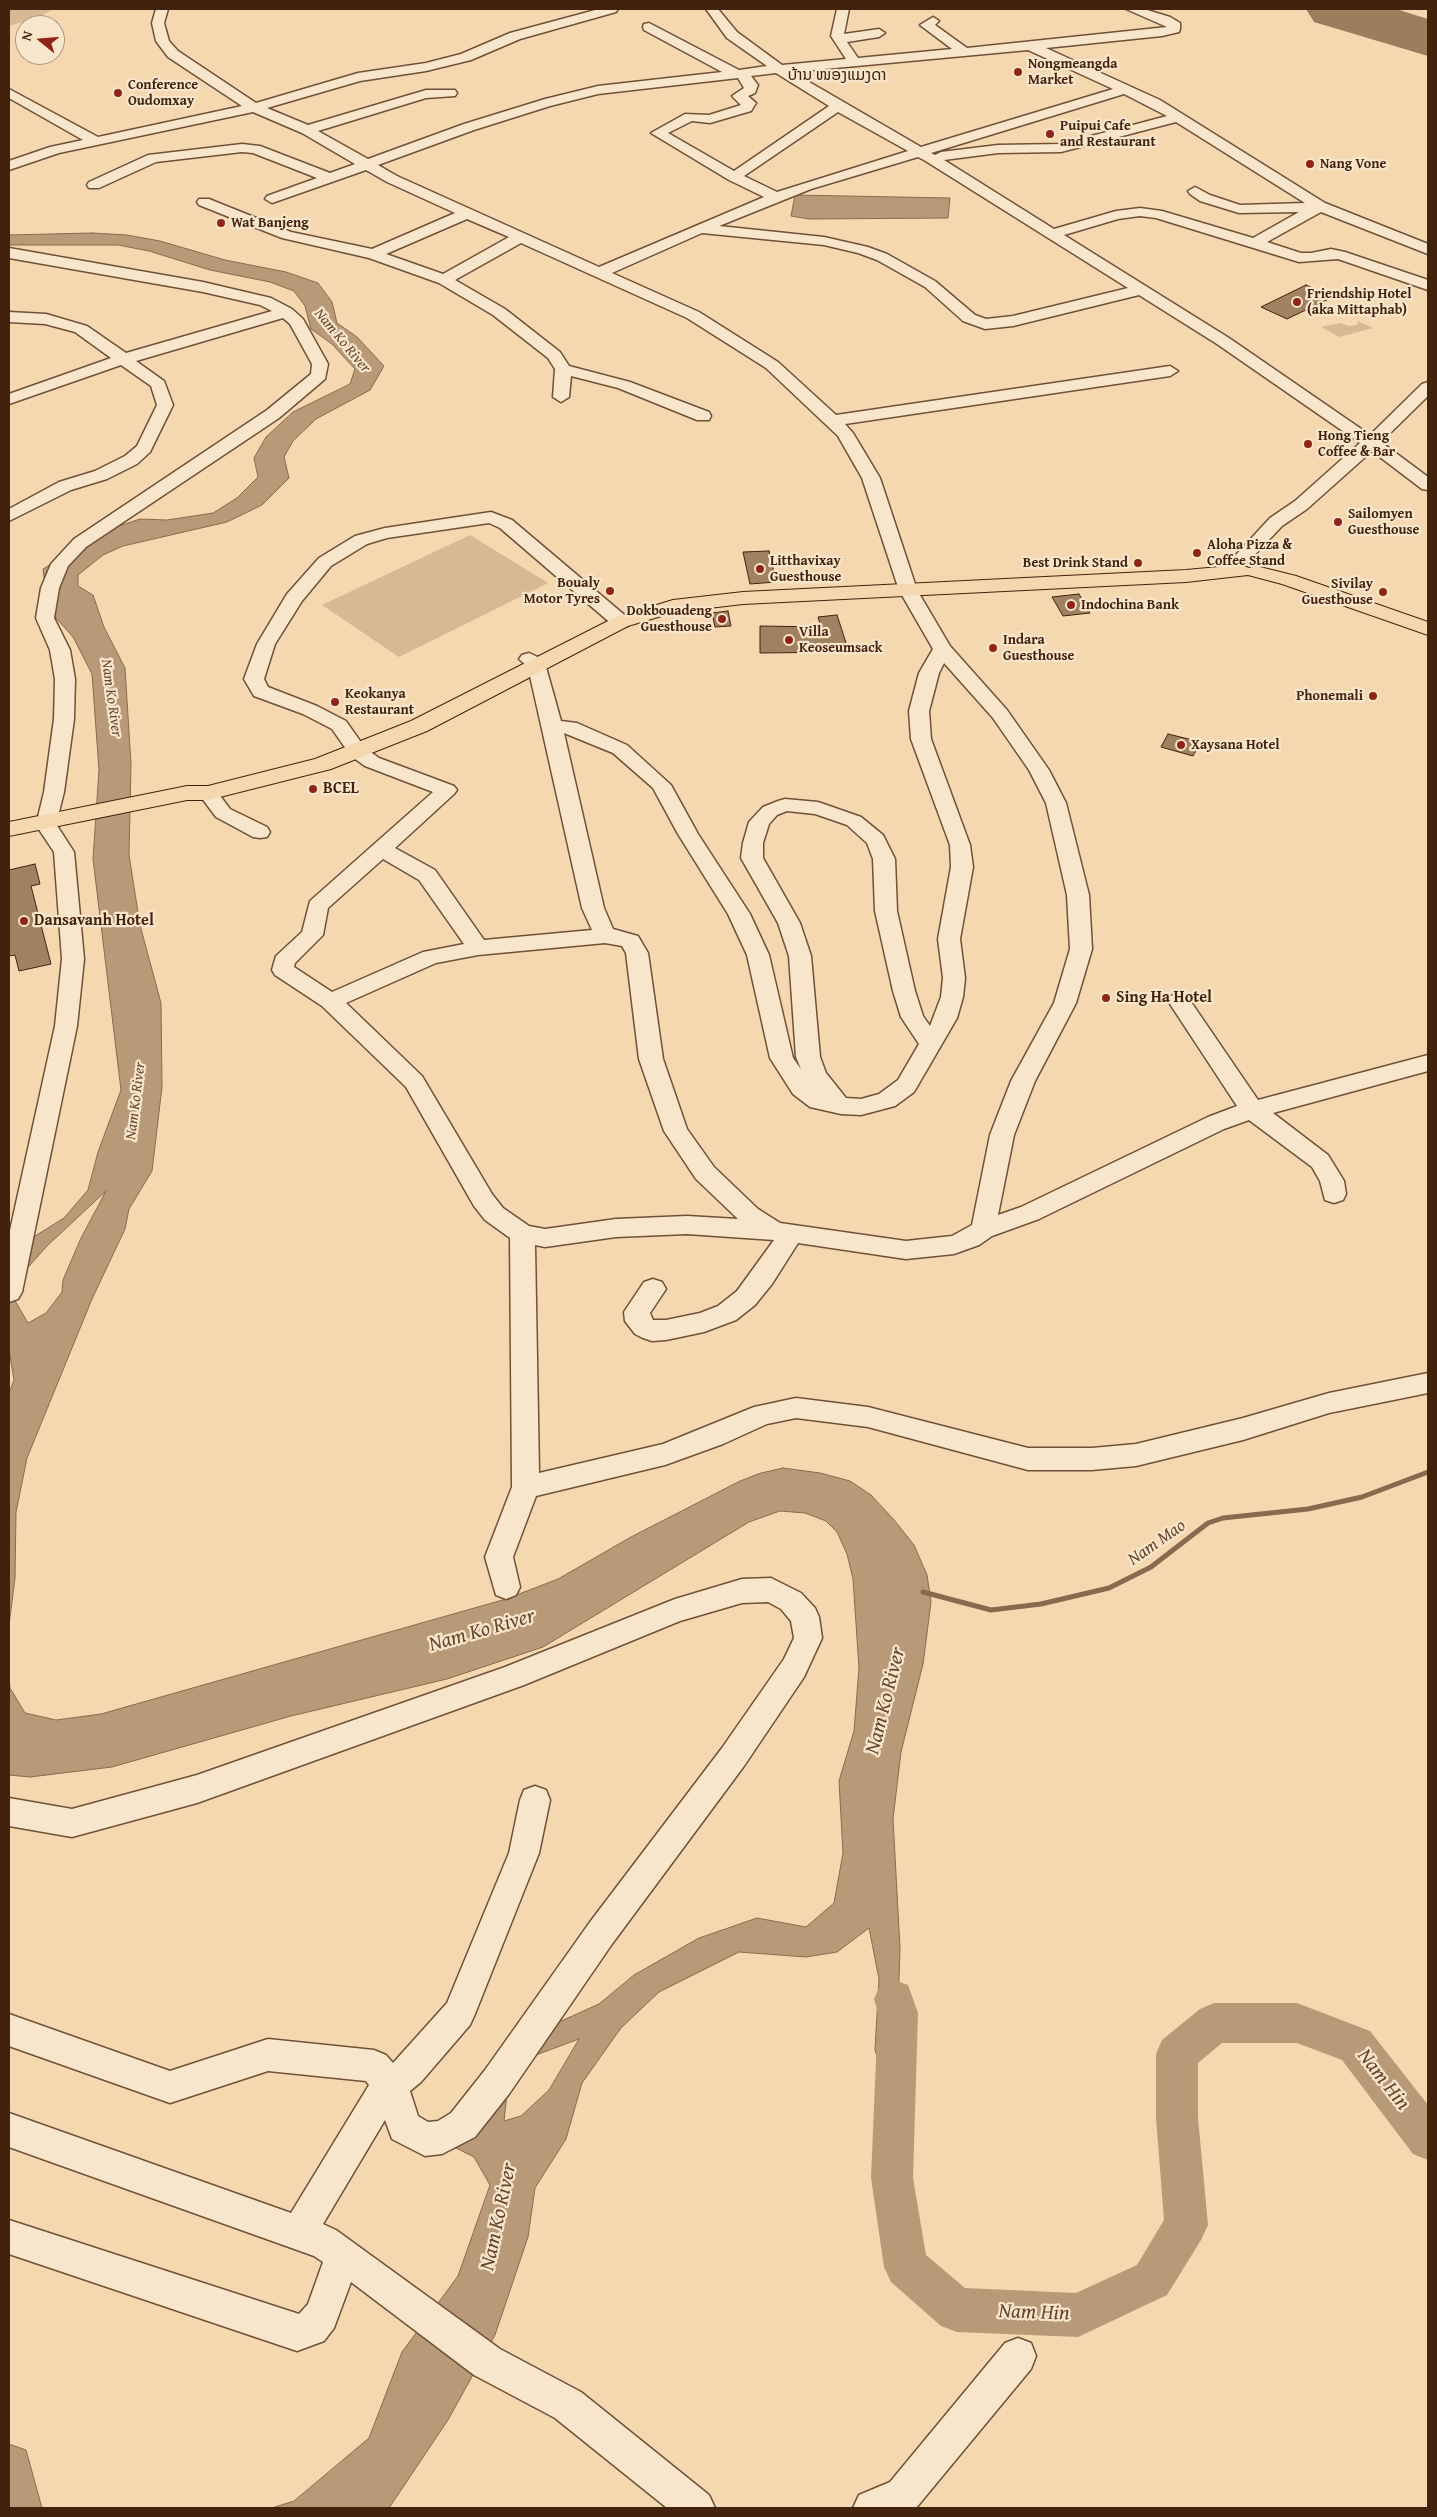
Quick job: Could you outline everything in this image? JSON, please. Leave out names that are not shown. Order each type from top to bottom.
[{"type":"highway","points":[[9,830],[47,821],[284,776],[456,708],[532,662],[617,619],[702,601],[907,586],[1185,573],[1250,564],[1302,573],[1331,588],[1428,619]]},
{"type":"highway","points":[[1250,564],[1289,580],[1428,629]]},
{"type":"street","points":[[162,9],[158,23],[162,41],[172,54],[254,108],[307,130],[392,178],[693,315],[734,339],[772,366],[845,433],[871,478],[907,586],[942,649],[1000,714],[1039,770],[1056,803],[1078,895],[1081,949],[1065,1003],[1023,1081],[1002,1135],[983,1230]]},
{"type":"street","points":[[9,166],[55,150],[254,108],[358,77],[426,67],[466,57],[515,36],[612,9]]},
{"type":"street","points":[[712,9],[732,35],[778,69],[838,106],[923,154],[1223,341],[1371,443],[1428,485]]},
{"type":"street","points":[[843,9],[836,32],[838,39],[854,61]]},
{"type":"street","points":[[272,199],[328,176],[469,127],[545,103],[598,90],[854,61],[1030,46],[1162,32],[1174,29],[1176,26],[1165,20],[1132,9]]},
{"type":"street","points":[[933,20],[926,24],[963,51]]},
{"type":"street","points":[[649,27],[738,73],[751,85],[750,90],[739,96],[749,103],[746,108],[710,119],[690,117],[658,133],[734,177],[776,197]]},
{"type":"street","points":[[838,39],[879,33]]},
{"type":"street","points":[[1030,46],[1126,89],[1180,117],[1320,206],[1428,248]]},
{"type":"street","points":[[466,57],[454,75],[450,92],[454,110],[469,127]]},
{"type":"street","points":[[601,272],[776,197],[923,154],[1126,89]]},
{"type":"street","points":[[307,130],[391,103],[426,94],[450,92]]},
{"type":"street","points":[[9,93],[88,143]]},
{"type":"street","points":[[9,102],[88,143]]},
{"type":"street","points":[[734,177],[838,106]]},
{"type":"street","points":[[923,154],[998,149],[1060,148],[1180,117]]},
{"type":"street","points":[[128,134],[153,158]]},
{"type":"street","points":[[94,186],[153,158],[242,148],[255,149],[328,176]]},
{"type":"street","points":[[1195,191],[1204,198],[1240,208],[1320,206]]},
{"type":"street","points":[[204,202],[287,235],[373,254],[444,280],[499,312],[554,355],[563,369],[561,397]]},
{"type":"street","points":[[1256,243],[1320,206]]},
{"type":"street","points":[[1053,234],[1116,215],[1140,212],[1157,214],[1299,257],[1310,258],[1331,254],[1340,255],[1428,285]]},
{"type":"street","points":[[373,254],[468,213]]},
{"type":"street","points":[[700,228],[824,241],[863,250],[882,257],[930,284],[968,318],[985,324],[1014,321],[1141,290]]},
{"type":"street","points":[[444,280],[521,237]]},
{"type":"street","points":[[9,253],[212,289],[265,301],[286,312],[297,322],[320,364],[319,376],[273,414],[80,544],[60,564],[50,588],[45,618],[60,650],[65,680],[64,719],[54,792],[47,821],[64,852],[73,959],[66,1026],[9,1292]]},
{"type":"street","points":[[9,399],[124,359],[286,312]]},
{"type":"street","points":[[9,317],[46,319],[81,329],[158,384],[165,405],[144,448],[131,460],[101,475],[66,486],[9,516]]},
{"type":"street","points":[[563,369],[624,385],[653,398],[703,416]]},
{"type":"street","points":[[832,421],[1170,371]]},
{"type":"street","points":[[1250,564],[1301,505],[1371,443],[1428,387]]},
{"type":"street","points":[[617,619],[528,546],[506,524],[491,517],[385,533],[347,547],[324,562],[294,598],[266,644],[254,679],[261,692],[310,710],[339,724],[355,748],[372,762],[447,790],[318,906],[312,935],[284,961],[282,970],[330,1001],[414,1082],[483,1200],[494,1214],[522,1234],[545,1238],[616,1228],[687,1225],[783,1232],[906,1250],[954,1245],[970,1239],[983,1230],[1030,1213],[1164,1146],[1252,1110],[1428,1063]]},
{"type":"street","points":[[554,726],[570,727],[620,749],[661,785],[679,820],[739,914],[758,955],[782,1058],[801,1088],[818,1101],[841,1106],[861,1107],[887,1100],[906,1086],[946,1018],[952,997],[954,978],[949,939],[962,867],[960,845],[921,739],[919,711],[924,688],[942,649]]},
{"type":"street","points":[[532,662],[554,726],[563,776],[593,908],[605,936]]},
{"type":"street","points":[[187,795],[260,832]]},
{"type":"street","points":[[841,1106],[829,1095],[815,1076],[808,1057],[800,956],[789,924],[752,858],[752,843],[759,822],[770,811],[785,805],[818,808],[854,821],[876,840],[884,860],[886,910],[904,991],[912,1017],[930,1043]]},
{"type":"street","points":[[382,849],[427,875],[478,948]]},
{"type":"street","points":[[330,1001],[431,957],[478,948],[605,936],[621,937],[630,941],[637,953],[651,1058],[676,1131],[705,1173],[749,1215],[783,1232]]},
{"type":"street","points":[[1180,1001],[1252,1110],[1291,1137],[1320,1161],[1332,1181],[1334,1194]]},
{"type":"street","points":[[653,1290],[637,1312],[638,1321],[644,1327],[652,1330],[666,1330],[704,1322],[727,1313],[746,1298],[763,1277],[783,1232]]},
{"type":"street","points":[[506,1587],[499,1557],[526,1487],[522,1234]]},
{"type":"street","points":[[526,1487],[665,1454],[714,1436],[763,1414],[796,1408],[868,1417],[1028,1459],[1092,1460],[1136,1455],[1243,1429],[1328,1403],[1428,1384]]},
{"type":"street","points":[[9,1812],[72,1823],[187,1792],[514,1676],[676,1611],[742,1591],[771,1590],[791,1601],[805,1617],[808,1638],[794,1668],[733,1757],[601,1933],[497,2082],[464,2125],[442,2137],[425,2139],[404,2127],[392,2085],[374,2066],[268,2055],[170,2087],[9,2030]]},
{"type":"street","points":[[298,2233],[380,2097],[409,2071],[459,2014],[524,1853],[535,1800]]},
{"type":"street","points":[[9,2130],[324,2242],[487,2362],[568,2405],[696,2508]]},
{"type":"street","points":[[9,2237],[297,2333],[311,2328],[321,2315],[343,2256]]},
{"type":"street","points":[[872,2508],[903,2495],[1018,2356]]},
{"type":"shaded area","points":[[9,9],[54,9],[43,15],[15,15],[15,24],[9,26]]},
{"type":"shaded area","points":[[1358,321],[1373,328],[1339,337],[1321,327],[1340,323],[1349,326],[1357,325]]},
{"type":"shaded area","points":[[470,535],[548,583],[399,657],[322,605]]},
{"type":"water","points":[[795,195],[950,198],[948,218],[809,219],[791,216]]},
{"type":"water","name":"Nam Ko River","points":[[92,233],[127,235],[160,241],[225,260],[286,272],[318,283],[332,302],[337,323],[357,337],[384,366],[370,390],[316,419],[293,441],[284,457],[289,478],[262,505],[227,522],[123,546],[103,555],[78,575],[78,586],[93,595],[104,627],[125,668],[131,764],[129,855],[140,925],[161,1003],[162,1087],[152,1171],[129,1209],[125,1229],[92,1299],[27,1458],[16,1512],[15,1578],[9,1625],[9,1393],[14,1380],[9,1350],[9,1270],[35,1236],[64,1218],[88,1190],[98,1152],[121,1090],[93,859],[99,770],[92,674],[73,637],[48,609],[43,569],[107,530],[140,519],[167,520],[213,513],[237,498],[258,477],[254,458],[266,437],[293,412],[350,384],[355,369],[332,344],[311,329],[305,306],[294,291],[270,282],[210,270],[149,251],[118,245],[9,245],[9,235]],"holes":[[[106,1191],[81,1238],[63,1280],[62,1292],[46,1313],[28,1323],[14,1299],[22,1274],[47,1246]]]},
{"type":"water","name":"Nam Ko River","points":[[783,1468],[820,1473],[850,1481],[871,1495],[895,1521],[914,1545],[927,1575],[931,1602],[923,1664],[901,1752],[893,1819],[900,1948],[897,2038],[887,2089],[875,2050],[879,1979],[869,1928],[837,1952],[806,1957],[739,1952],[659,1992],[621,2028],[582,2083],[566,2139],[535,2188],[528,2237],[495,2335],[448,2420],[389,2508],[272,2508],[294,2501],[369,2438],[402,2352],[458,2276],[490,2185],[474,2157],[454,2147],[539,2031],[599,2004],[634,1975],[699,1938],[757,1918],[806,1927],[834,1903],[843,1853],[839,1781],[854,1731],[859,1668],[853,1579],[847,1554],[837,1532],[826,1521],[805,1513],[780,1511],[749,1522],[543,1647],[447,1679],[291,1716],[112,1767],[30,1777],[9,1775],[9,1679],[10,1688],[25,1713],[56,1720],[101,1714],[506,1599],[558,1579],[631,1537],[740,1481],[761,1473]],"holes":[[[579,2039],[549,2090],[521,2116],[504,2121],[508,2085],[536,2055]]]},
{"type":"water","points":[[9,2444],[26,2450],[42,2508],[9,2508]]},
{"type":"building","name":"Friendship Hotel (aka Mittaphab)","points":[[1306,285],[1333,297],[1287,319],[1261,307]]},
{"type":"building","name":"Litthavixay Guesthouse","points":[[769,551],[776,582],[750,584],[743,552]]},
{"type":"building","name":"Indochina Bank","points":[[1079,594],[1090,613],[1063,616],[1052,597]]},
{"type":"building","name":"Dokbouadeng Guesthouse","points":[[728,611],[731,626],[715,627],[712,613]]},
{"type":"building","name":"Villa Keoseumsack","points":[[837,615],[849,652],[760,653],[760,626],[821,627],[818,617]]},
{"type":"building","name":"Xaysana Hotel","points":[[1168,734],[1201,742],[1193,756],[1161,747]]},
{"type":"building","name":"Dansavanh Hotel","points":[[35,864],[40,884],[31,886],[51,964],[19,971],[15,955],[9,956],[9,870]]},
{"type":"waterway","name":"Nam Mao","points":[[923,1592],[991,1610],[1041,1604],[1109,1588],[1151,1567],[1208,1523],[1223,1518],[1308,1509],[1362,1497],[1428,1472]]},
{"type":"waterway","name":"Nam Hin","points":[[894,1999],[898,2013],[892,2178],[906,2267],[957,2310],[1078,2315],[1152,2280],[1186,2225],[1177,2118],[1177,2054],[1214,2023],[1297,2023],[1356,2045],[1428,2139]]},
{"type":"runway","points":[[1335,9],[1428,38]]},
{"type":"place","name":"Nongmeangda Market","points":[[1018,72]]},
{"type":"place","name":"Conference Oudomxay","points":[[118,93]]},
{"type":"place","name":"Puipui Cafe and Restaurant","points":[[1050,134]]},
{"type":"place","name":"Nang Vone","points":[[1310,164]]},
{"type":"place","name":"Wat Banjeng","points":[[221,223]]},
{"type":"place","name":"Friendship Hotel (aka Mittaphab)","points":[[1297,302]]},
{"type":"place","name":"Hong Tieng Coffee & Bar","points":[[1308,444]]},
{"type":"place","name":"Sailomyen Guesthouse","points":[[1338,522]]},
{"type":"place","name":"Aloha Pizza & Coffee Stand","points":[[1197,553]]},
{"type":"place","name":"Best Drink Stand","points":[[1138,563]]},
{"type":"place","name":"Litthavixay Guesthouse","points":[[760,569]]},
{"type":"place","name":"Boualy Motor Tyres","points":[[610,591]]},
{"type":"place","name":"Sivilay Guesthouse","points":[[1383,592]]},
{"type":"place","name":"Indochina Bank","points":[[1071,605]]},
{"type":"place","name":"Dokbouadeng Guesthouse","points":[[722,619]]},
{"type":"place","name":"Villa Keoseumsack","points":[[789,640]]},
{"type":"place","name":"Indara Guesthouse","points":[[993,648]]},
{"type":"place","name":"Phonemali","points":[[1373,696]]},
{"type":"place","name":"Keokanya Restaurant","points":[[335,702]]},
{"type":"place","name":"Xaysana Hotel","points":[[1181,745]]},
{"type":"place","name":"BCEL","points":[[313,789]]},
{"type":"place","name":"Dansavanh Hotel","points":[[24,921]]},
{"type":"place","name":"Sing Ha Hotel","points":[[1106,998]]},
{"type":"district","name":"ບ້ານ ໜອງແມງດາ","points":[[837,76]]}]
